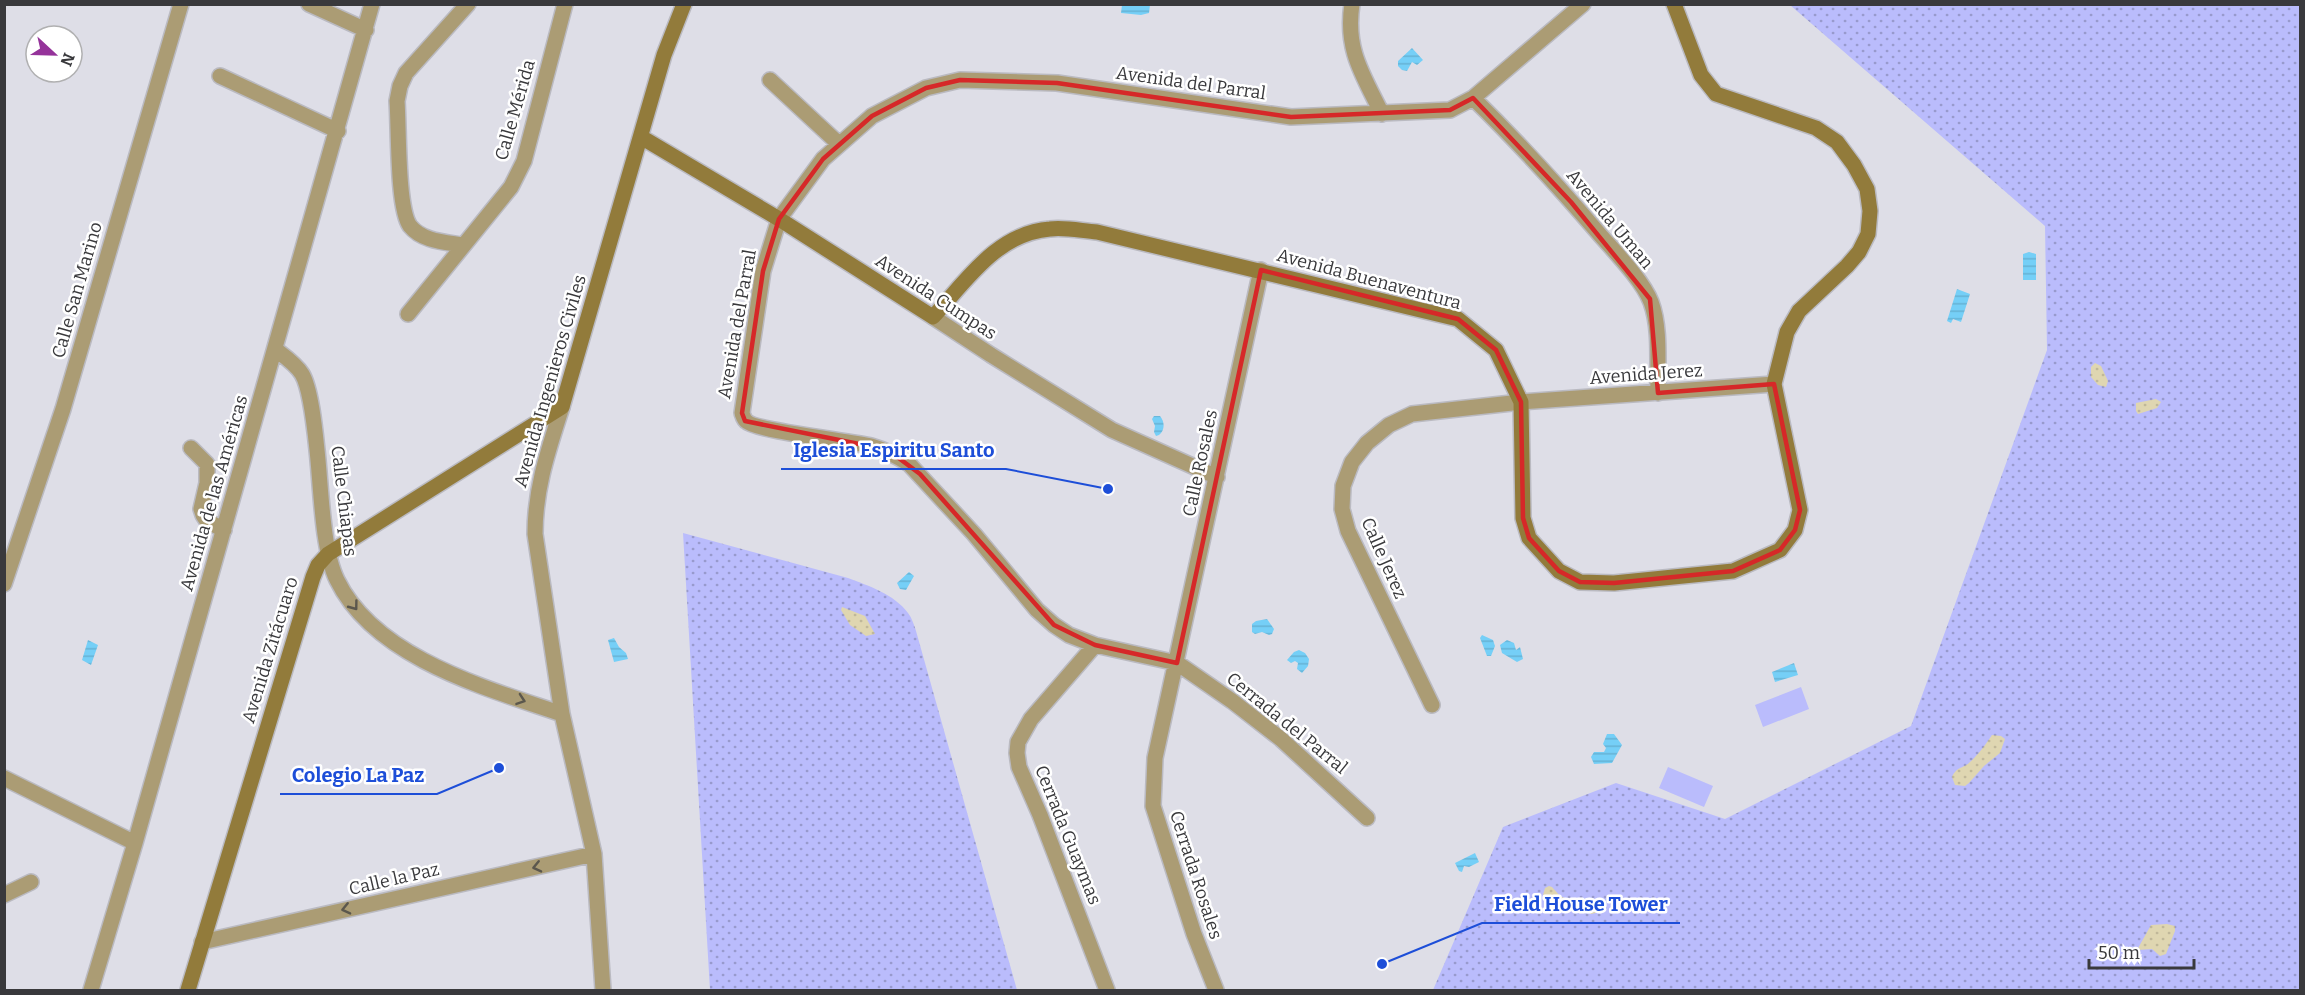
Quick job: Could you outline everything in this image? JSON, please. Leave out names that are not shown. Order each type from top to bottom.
[{"type":"street","name":"Calle San Marino","points":[[4,584],[63,409],[181,4]]},
{"type":"street","points":[[309,4],[366,30]]},
{"type":"street","name":"Avenida de las Américas","points":[[91,990],[276,349],[372,4]]},
{"type":"street","points":[[462,245],[422,236],[410,226],[403,209],[397,101],[406,73],[468,4]]},
{"type":"street","name":"Calle Mérida","points":[[408,314],[511,187],[524,161],[564,4]]},
{"type":"street","name":"Avenida Ingenieros Civiles","points":[[603,990],[594,854],[562,714],[535,534],[535,506],[541,476],[664,55],[684,4]]},
{"type":"street","points":[[1352,4],[1348,25],[1354,57],[1382,114]]},
{"type":"street","name":"Avenida del Parral","points":[[1177,663],[1095,645],[1069,635],[1054,626],[1037,610],[974,534],[909,464],[890,453],[869,446],[752,425],[745,421],[742,413],[763,271],[778,219],[822,159],[872,116],[926,88],[960,80],[1057,83],[1291,117],[1450,110],[1473,98],[1583,4]]},
{"type":"street","name":"Avenida Buenaventura","points":[[933,317],[994,250],[1018,236],[1050,229],[1097,232],[1458,319],[1496,350],[1521,402],[1523,518],[1529,538],[1559,571],[1580,582],[1614,583],[1733,571],[1780,550],[1795,530],[1800,510],[1774,384],[1787,332],[1799,311],[1859,252],[1868,234],[1870,211],[1867,189],[1854,165],[1837,142],[1816,128],[1716,94],[1701,75],[1674,4]]},
{"type":"street","points":[[220,76],[338,131]]},
{"type":"street","points":[[770,80],[839,144]]},
{"type":"street","name":"Avenida Uman","points":[[1473,98],[1518,142],[1579,211],[1625,264],[1650,299],[1655,315],[1658,393]]},
{"type":"street","name":"Avenida Cumpas","points":[[641,137],[778,219],[991,356],[1112,430],[1217,477]]},
{"type":"street","name":"Calle Rosales","points":[[1177,663],[1261,270]]},
{"type":"street","name":"Calle Chiapas","points":[[276,349],[302,374],[305,383],[315,429],[328,554],[336,580],[349,600],[367,622],[395,644],[464,680],[562,714]]},
{"type":"street","name":"Avenida Jerez","points":[[1521,402],[1774,384]]},
{"type":"street","name":"Calle Jerez","points":[[1432,705],[1348,531],[1342,508],[1343,486],[1352,462],[1367,443],[1389,425],[1412,414],[1521,402]]},
{"type":"street","name":"Avenida Zitácuaro","points":[[188,990],[318,565],[328,554],[562,408]]},
{"type":"street","points":[[191,448],[207,464],[207,483],[201,508],[203,515],[207,521],[224,530]]},
{"type":"street","name":"Cerrada Guaymas","points":[[1095,645],[1063,680],[1022,732],[1017,753],[1019,767],[1040,815],[1107,990]]},
{"type":"street","name":"Cerrada del Parral","points":[[1177,663],[1281,739],[1367,818]]},
{"type":"street","name":"Cerrada Rosales","points":[[1177,663],[1155,758],[1153,806],[1194,934],[1216,990]]},
{"type":"street","points":[[4,778],[135,843]]},
{"type":"street","name":"Calle la Paz","points":[[202,942],[594,854]]},
{"type":"street","points":[[4,895],[31,882]]},
{"type":"highlighted area","points":[[960,80],[1057,83],[1291,117],[1450,110],[1473,98],[1571,202],[1650,299],[1658,393],[1774,384],[1800,510],[1795,530],[1780,550],[1733,571],[1614,583],[1580,582],[1559,571],[1529,538],[1523,518],[1521,402],[1496,350],[1458,319],[1261,270],[1177,663],[1095,645],[1054,625],[920,474],[896,456],[869,446],[745,421],[742,413],[763,271],[779,219],[823,159],[872,116],[926,88]]},
{"type":"shaded area","points":[[1122,5],[1150,5],[1149,13],[1141,15],[1121,13]]},
{"type":"shaded area","points":[[1790,5],[2300,5],[2300,990],[1433,990],[1503,827],[1616,783],[1725,819],[1911,726],[2047,350],[2045,226]]},
{"type":"shaded area","points":[[1412,48],[1423,60],[1417,65],[1412,62],[1407,71],[1402,70],[1398,66],[1398,61]]},
{"type":"shaded area","points":[[2029,252],[2036,254],[2036,280],[2023,280],[2023,254]]},
{"type":"shaded area","points":[[1957,289],[1970,294],[1961,322],[1953,319],[1951,323],[1947,321]]},
{"type":"shaded area","points":[[1154,416],[1160,416],[1163,423],[1162,431],[1156,436],[1152,419]]},
{"type":"shaded area","points":[[683,533],[848,578],[888,596],[908,613],[916,631],[1017,990],[710,990]]},
{"type":"shaded area","points":[[909,572],[914,576],[906,590],[900,589],[897,583]]},
{"type":"shaded area","points":[[1267,619],[1274,629],[1272,634],[1252,632],[1252,624]]},
{"type":"shaded area","points":[[1482,635],[1493,640],[1495,646],[1491,656],[1487,656],[1480,638]]},
{"type":"shaded area","points":[[614,638],[628,659],[614,662],[608,640]]},
{"type":"shaded area","points":[[88,640],[98,645],[91,665],[82,660]]},
{"type":"shaded area","points":[[1507,640],[1514,643],[1516,650],[1520,647],[1523,659],[1517,662],[1502,653],[1500,645]]},
{"type":"shaded area","points":[[1299,650],[1309,659],[1308,666],[1302,673],[1297,669],[1298,663],[1295,661],[1291,663],[1287,660]]},
{"type":"shaded area","points":[[1794,663],[1798,675],[1775,682],[1772,672]]},
{"type":"shaded area","points":[[1801,687],[1809,709],[1763,727],[1755,705]]},
{"type":"shaded area","points":[[1607,734],[1614,734],[1622,745],[1612,763],[1594,764],[1591,757],[1594,752],[1604,752],[1606,748],[1603,744]]},
{"type":"shaded area","points":[[1668,767],[1713,786],[1704,807],[1659,788]]},
{"type":"shaded area","points":[[1475,853],[1479,862],[1469,867],[1464,866],[1462,872],[1459,871],[1455,863]]},
{"type":"sand","points":[[2095,363],[2101,366],[2108,381],[2106,387],[2098,385],[2091,377],[2091,367]]},
{"type":"sand","points":[[2156,399],[2161,402],[2157,408],[2138,414],[2136,403]]},
{"type":"sand","points":[[842,607],[865,616],[875,634],[866,636],[850,625],[841,610]]},
{"type":"sand","points":[[1992,735],[2005,739],[2000,753],[1965,786],[1955,785],[1952,777],[1954,773],[1973,759]]},
{"type":"sand","points":[[1549,886],[1560,896],[1571,901],[1573,904],[1570,908],[1559,907],[1543,895],[1545,888]]},
{"type":"sand","points":[[1595,901],[1601,905],[1600,912],[1591,914],[1583,910]]},
{"type":"sand","points":[[2151,925],[2175,926],[2175,931],[2166,954],[2160,956],[2152,949],[2137,950]]},
{"type":"place","name":"Iglesia Espiritu Santo","points":[[1108,489]]},
{"type":"place","name":"Colegio La Paz","points":[[499,768]]},
{"type":"place","name":"Field House Tower","points":[[1382,964]]}]
